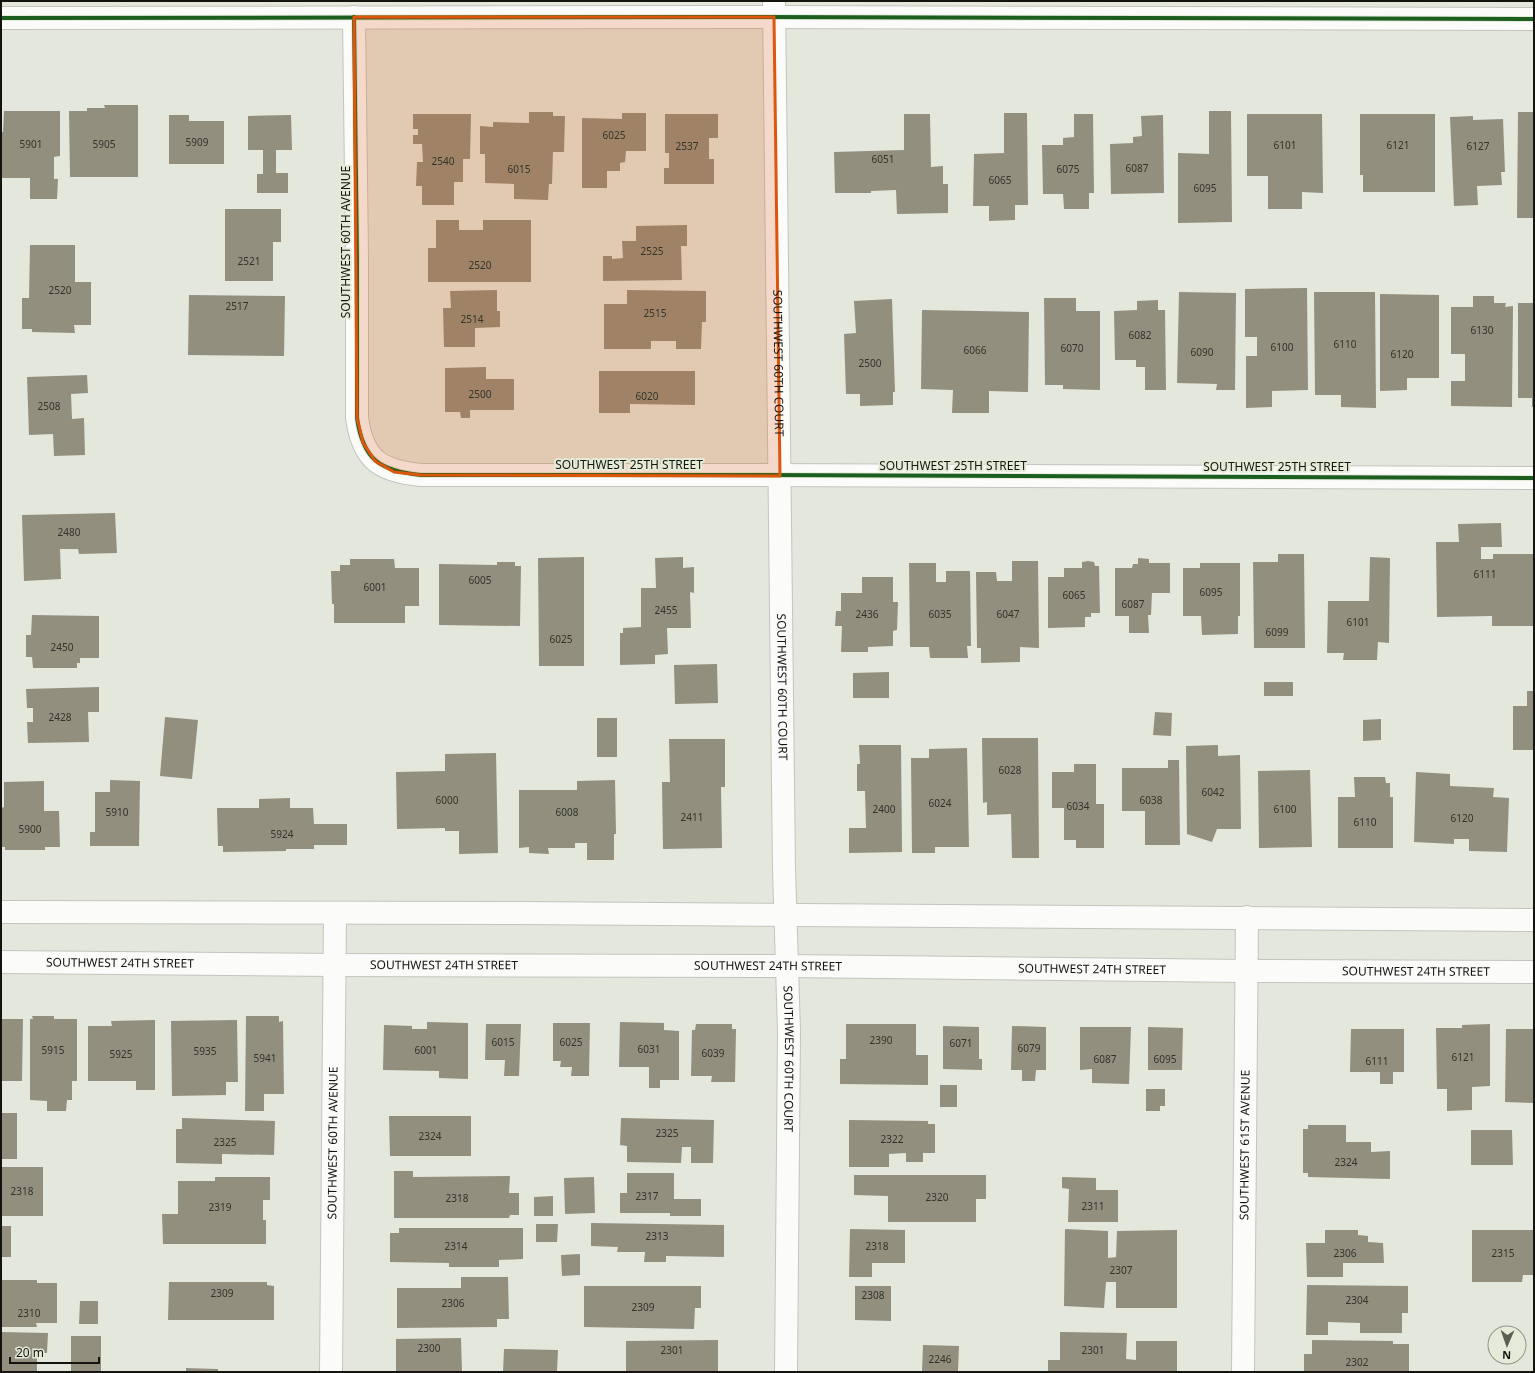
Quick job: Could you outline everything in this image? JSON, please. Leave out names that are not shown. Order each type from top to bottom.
[{"type":"street","points":[[1,18],[354,17],[774,9],[1534,19]]},
{"type":"street","name":"SOUTHWEST 60TH COURT","points":[[774,9],[786,915],[789,1031],[786,1372]]},
{"type":"street","name":"SOUTHWEST 60TH AVENUE","points":[[354,17],[357,257],[357,418],[363,443],[375,461]]},
{"type":"street","name":"SOUTHWEST 25TH STREET","points":[[375,461],[394,472],[420,476],[1534,478]]},
{"type":"street","points":[[1,912],[519,913],[1534,920]]},
{"type":"street","name":"SOUTHWEST 60TH AVENUE","points":[[331,1372],[335,913]]},
{"type":"street","name":"SOUTHWEST 61ST AVENUE","points":[[1243,1372],[1247,917]]},
{"type":"street","name":"SOUTHWEST 24TH STREET","points":[[1,962],[1534,972]]},
{"type":"highlighted area","points":[[354,17],[774,17],[780,476],[421,475],[394,472],[375,461],[363,443],[357,418]]},
{"type":"building","points":[[104,105],[138,105],[138,177],[70,177],[69,111],[87,111],[87,108],[105,108]]},
{"type":"building","points":[[4,111],[60,111],[60,156],[54,157],[54,179],[58,179],[57,199],[30,199],[30,178],[1,178],[1,132],[3,132]]},
{"type":"building","points":[[1209,111],[1231,111],[1232,222],[1178,223],[1178,153],[1209,154]]},
{"type":"building","points":[[529,112],[553,112],[553,116],[565,116],[564,152],[553,152],[552,184],[549,184],[548,200],[514,199],[514,184],[485,183],[485,154],[480,154],[480,126],[493,127],[493,122],[529,123]]},
{"type":"building","points":[[1518,112],[1534,112],[1534,218],[1517,218]]},
{"type":"building","points":[[622,113],[646,113],[646,151],[626,151],[625,162],[620,163],[620,171],[607,171],[607,188],[582,188],[582,118],[622,119]]},
{"type":"building","points":[[1004,113],[1027,113],[1028,205],[1015,205],[1015,220],[989,221],[989,206],[973,206],[974,154],[1004,153]]},
{"type":"building","points":[[413,114],[471,114],[470,159],[463,159],[463,182],[454,182],[454,205],[422,205],[422,186],[416,186],[417,162],[423,162],[422,144],[413,144],[413,135],[418,135],[418,129],[413,129]]},
{"type":"building","points":[[665,114],[718,114],[718,138],[709,138],[709,159],[714,159],[714,184],[664,184],[664,168],[669,168],[669,153],[665,153]]},
{"type":"building","points":[[904,114],[930,114],[931,167],[943,166],[943,184],[948,184],[948,213],[897,214],[896,190],[871,191],[871,193],[835,193],[834,152],[904,150]]},
{"type":"building","points":[[1074,114],[1093,114],[1094,193],[1089,193],[1089,209],[1064,209],[1063,194],[1043,194],[1042,145],[1063,145],[1063,138],[1074,137]]},
{"type":"building","points":[[1247,114],[1322,114],[1323,193],[1302,192],[1302,209],[1268,209],[1268,176],[1247,176]]},
{"type":"building","points":[[1360,114],[1435,114],[1435,192],[1363,192],[1363,175],[1360,175]]},
{"type":"building","points":[[169,115],[189,115],[189,121],[224,121],[224,164],[169,164]]},
{"type":"building","points":[[291,115],[292,150],[276,150],[276,173],[288,173],[288,193],[257,193],[257,174],[263,174],[263,150],[248,150],[248,116]]},
{"type":"building","points":[[1163,115],[1164,193],[1111,194],[1110,144],[1133,143],[1133,137],[1142,136],[1141,116]]},
{"type":"building","points":[[1473,116],[1473,120],[1503,119],[1505,172],[1501,172],[1502,185],[1477,186],[1478,205],[1454,206],[1450,117]]},
{"type":"building","points":[[225,209],[281,209],[281,242],[273,242],[273,281],[225,281]]},
{"type":"building","points":[[436,220],[459,220],[459,230],[483,230],[483,220],[531,220],[531,282],[428,282],[428,248],[436,248]]},
{"type":"building","points":[[687,225],[687,246],[681,246],[682,280],[603,281],[603,256],[612,256],[612,259],[623,258],[622,241],[636,241],[636,226]]},
{"type":"building","points":[[30,245],[75,245],[75,282],[91,282],[91,325],[74,325],[75,333],[32,332],[32,329],[22,329],[22,298],[29,298]]},
{"type":"building","points":[[1307,288],[1308,390],[1272,391],[1272,407],[1246,408],[1246,356],[1257,356],[1257,337],[1245,337],[1245,289]]},
{"type":"building","points":[[497,290],[497,311],[500,311],[500,327],[475,328],[475,347],[444,347],[443,308],[451,308],[450,291]]},
{"type":"building","points":[[627,290],[706,291],[706,322],[702,322],[701,349],[676,349],[676,341],[651,341],[651,349],[604,349],[604,304],[627,304]]},
{"type":"building","points":[[1179,292],[1236,293],[1235,390],[1216,390],[1217,384],[1177,383]]},
{"type":"building","points":[[1314,292],[1375,292],[1376,408],[1341,407],[1341,395],[1315,395]]},
{"type":"building","points":[[1380,294],[1439,295],[1439,378],[1407,378],[1407,390],[1380,391]]},
{"type":"building","points":[[189,295],[285,296],[284,356],[188,355]]},
{"type":"building","points":[[1473,296],[1494,296],[1494,303],[1506,303],[1505,307],[1513,306],[1512,407],[1451,406],[1451,381],[1465,381],[1465,354],[1451,354],[1451,307],[1473,307]]},
{"type":"building","points":[[1044,298],[1076,298],[1076,311],[1100,311],[1100,390],[1063,389],[1063,385],[1045,385]]},
{"type":"building","points":[[892,299],[895,392],[893,392],[893,405],[860,406],[860,394],[846,394],[844,334],[856,333],[854,301]]},
{"type":"building","points":[[1158,300],[1158,310],[1165,310],[1166,390],[1145,390],[1145,367],[1136,367],[1136,360],[1115,360],[1114,311],[1137,310],[1137,301]]},
{"type":"building","points":[[1518,303],[1534,303],[1534,407],[1532,407],[1532,398],[1518,398]]},
{"type":"building","points":[[922,310],[1029,312],[1028,392],[989,391],[989,413],[952,413],[953,390],[921,389]]},
{"type":"building","points":[[486,367],[486,379],[514,379],[514,410],[470,410],[470,418],[461,418],[460,412],[445,412],[445,368]]},
{"type":"building","points":[[599,371],[695,371],[695,405],[630,404],[630,413],[599,413]]},
{"type":"building","points":[[87,375],[88,393],[71,394],[72,419],[84,418],[85,455],[54,456],[53,434],[29,435],[27,377]]},
{"type":"building","points":[[115,513],[117,553],[79,554],[78,549],[60,549],[61,579],[24,581],[22,515]]},
{"type":"building","points":[[1501,523],[1502,547],[1481,547],[1481,559],[1493,559],[1493,554],[1533,554],[1534,626],[1492,626],[1492,616],[1437,617],[1436,542],[1459,542],[1458,524]]},
{"type":"building","points":[[1278,554],[1304,554],[1305,648],[1254,648],[1253,562],[1278,562]]},
{"type":"building","points":[[584,557],[584,666],[539,666],[538,558]]},
{"type":"building","points":[[683,557],[683,568],[694,567],[694,593],[690,592],[691,628],[667,628],[668,654],[655,655],[655,664],[620,665],[620,633],[623,633],[623,628],[641,627],[641,588],[656,588],[655,558]]},
{"type":"building","points":[[1370,557],[1390,558],[1389,643],[1378,642],[1377,660],[1343,660],[1344,653],[1327,653],[1328,601],[1369,601]]},
{"type":"building","points":[[1138,558],[1149,559],[1149,563],[1170,563],[1170,593],[1152,593],[1151,615],[1148,615],[1149,633],[1129,633],[1129,616],[1115,616],[1115,568],[1132,568],[1133,564],[1138,564]]},
{"type":"building","points":[[350,559],[394,559],[395,568],[419,568],[419,606],[405,606],[405,623],[334,623],[331,571],[340,571],[340,565],[350,565]]},
{"type":"building","points":[[1012,561],[1038,561],[1039,648],[1020,647],[1020,662],[981,663],[981,648],[977,648],[976,572],[996,572],[997,581],[1012,581]]},
{"type":"building","points":[[497,562],[515,562],[515,566],[521,566],[520,626],[439,625],[439,564],[497,565]]},
{"type":"building","points":[[1082,562],[1094,562],[1095,566],[1099,566],[1100,613],[1091,613],[1091,617],[1085,617],[1085,627],[1048,628],[1048,577],[1064,577],[1064,568],[1082,568]]},
{"type":"building","points":[[909,563],[936,563],[936,582],[946,582],[946,571],[970,571],[971,646],[967,646],[968,658],[930,658],[929,647],[910,647]]},
{"type":"building","points":[[1200,563],[1240,563],[1240,616],[1238,616],[1238,634],[1202,635],[1201,616],[1183,616],[1183,568],[1200,568]]},
{"type":"building","points":[[862,577],[893,577],[893,602],[898,602],[897,630],[893,631],[893,646],[868,647],[868,652],[841,652],[842,626],[835,626],[836,611],[841,611],[841,593],[862,593]]},
{"type":"building","points":[[32,615],[99,616],[99,658],[80,658],[80,663],[77,663],[77,668],[33,668],[32,657],[26,657],[26,635],[31,635]]},
{"type":"building","points":[[717,664],[718,703],[675,704],[674,665]]},
{"type":"building","points":[[889,672],[889,698],[853,698],[853,673]]},
{"type":"building","points":[[1264,682],[1293,682],[1293,696],[1264,696]]},
{"type":"building","points":[[99,687],[99,712],[88,712],[89,742],[28,743],[27,722],[33,722],[33,708],[27,708],[26,689]]},
{"type":"building","points":[[1527,691],[1534,691],[1534,750],[1513,750],[1513,706],[1527,706]]},
{"type":"building","points":[[1155,712],[1172,713],[1171,736],[1153,735]]},
{"type":"building","points":[[165,717],[198,720],[192,779],[160,776]]},
{"type":"building","points":[[597,718],[617,718],[617,757],[597,757]]},
{"type":"building","points":[[1381,719],[1381,740],[1363,741],[1363,720]]},
{"type":"building","points":[[982,738],[1038,738],[1039,858],[1012,858],[1011,814],[987,815],[987,802],[983,803]]},
{"type":"building","points":[[669,739],[725,739],[725,787],[721,787],[722,848],[663,849],[662,782],[670,782]]},
{"type":"building","points":[[859,745],[901,745],[902,852],[849,853],[849,828],[866,828],[865,791],[857,791],[857,764],[860,764]]},
{"type":"building","points":[[1218,745],[1218,756],[1240,755],[1241,829],[1217,829],[1212,842],[1187,834],[1186,746]]},
{"type":"building","points":[[967,748],[969,847],[935,847],[935,853],[912,853],[911,758],[929,758],[929,749]]},
{"type":"building","points":[[496,753],[498,853],[459,854],[459,831],[445,831],[445,828],[397,829],[396,772],[445,771],[445,754]]},
{"type":"building","points":[[1168,760],[1179,760],[1180,845],[1145,845],[1145,811],[1122,811],[1122,768],[1168,768]]},
{"type":"building","points":[[1074,764],[1096,764],[1096,804],[1104,804],[1104,848],[1076,848],[1076,840],[1064,840],[1064,808],[1052,808],[1052,772],[1074,772]]},
{"type":"building","points":[[1310,770],[1312,847],[1259,848],[1258,771]]},
{"type":"building","points":[[1416,772],[1450,774],[1450,786],[1494,788],[1493,797],[1509,798],[1507,852],[1469,851],[1469,839],[1454,839],[1454,844],[1414,842]]},
{"type":"building","points":[[1354,777],[1385,777],[1386,783],[1390,783],[1390,797],[1393,797],[1393,848],[1338,848],[1338,797],[1355,797]]},
{"type":"building","points":[[110,780],[140,781],[139,846],[90,846],[90,832],[95,832],[95,792],[110,792]]},
{"type":"building","points":[[615,780],[616,834],[614,834],[614,860],[587,860],[587,843],[575,843],[575,848],[548,848],[549,854],[529,853],[529,847],[519,848],[519,790],[577,790],[577,781]]},
{"type":"building","points":[[44,781],[44,811],[59,811],[60,847],[45,847],[45,850],[5,850],[5,847],[1,847],[1,808],[4,807],[4,782]]},
{"type":"building","points":[[290,798],[290,808],[313,808],[314,824],[347,824],[347,845],[314,845],[314,849],[286,849],[286,851],[223,852],[223,846],[218,846],[217,808],[259,808],[259,799]]},
{"type":"building","points":[[32,1016],[54,1016],[54,1019],[77,1019],[77,1081],[72,1081],[72,1100],[67,1100],[66,1111],[47,1111],[47,1101],[30,1100],[30,1019],[33,1019]]},
{"type":"building","points":[[246,1016],[279,1016],[279,1022],[283,1021],[284,1094],[264,1094],[264,1111],[245,1111]]},
{"type":"building","points":[[1,1019],[23,1019],[22,1081],[1,1081]]},
{"type":"building","points":[[155,1020],[155,1090],[136,1090],[136,1081],[88,1081],[88,1026],[112,1026],[111,1021]]},
{"type":"building","points":[[237,1020],[238,1082],[226,1082],[226,1095],[172,1096],[171,1021]]},
{"type":"building","points":[[427,1022],[468,1023],[468,1079],[439,1078],[439,1071],[383,1070],[384,1025],[412,1026],[412,1029],[427,1029]]},
{"type":"building","points":[[620,1022],[664,1023],[664,1030],[679,1031],[679,1080],[660,1080],[660,1088],[649,1088],[649,1067],[619,1067]]},
{"type":"building","points":[[553,1023],[590,1023],[589,1076],[571,1076],[572,1067],[560,1067],[561,1061],[553,1061]]},
{"type":"building","points":[[486,1024],[521,1024],[519,1076],[504,1076],[505,1060],[485,1060]]},
{"type":"building","points":[[696,1024],[732,1024],[732,1029],[736,1029],[735,1082],[711,1082],[712,1076],[691,1076],[692,1030],[695,1030]]},
{"type":"building","points":[[846,1024],[916,1024],[916,1055],[928,1055],[928,1085],[840,1084],[840,1059],[846,1059]]},
{"type":"building","points":[[1490,1024],[1490,1086],[1472,1087],[1472,1110],[1447,1111],[1447,1089],[1437,1089],[1436,1028],[1462,1028],[1462,1025]]},
{"type":"building","points":[[943,1026],[979,1027],[979,1059],[982,1059],[982,1070],[943,1069]]},
{"type":"building","points":[[1012,1026],[1046,1027],[1046,1070],[1036,1070],[1035,1081],[1022,1081],[1022,1070],[1011,1070]]},
{"type":"building","points":[[1080,1027],[1131,1027],[1129,1084],[1092,1083],[1092,1069],[1080,1070]]},
{"type":"building","points":[[1148,1027],[1183,1028],[1182,1070],[1148,1070]]},
{"type":"building","points":[[1351,1029],[1404,1029],[1404,1072],[1393,1072],[1393,1084],[1380,1084],[1380,1072],[1350,1072]]},
{"type":"building","points":[[1506,1029],[1534,1029],[1534,1103],[1505,1102]]},
{"type":"building","points":[[940,1085],[957,1085],[957,1107],[940,1107]]},
{"type":"building","points":[[1146,1089],[1165,1089],[1165,1106],[1160,1106],[1160,1111],[1146,1111]]},
{"type":"building","points":[[1,1113],[17,1113],[17,1159],[1,1159]]},
{"type":"building","points":[[389,1116],[471,1116],[471,1156],[390,1156]]},
{"type":"building","points":[[182,1118],[275,1121],[274,1155],[222,1154],[222,1164],[176,1163],[176,1129],[182,1129]]},
{"type":"building","points":[[621,1118],[714,1120],[713,1163],[691,1163],[691,1147],[682,1147],[681,1163],[627,1162],[627,1146],[620,1145]]},
{"type":"building","points":[[849,1120],[928,1121],[928,1124],[935,1124],[935,1153],[923,1153],[923,1162],[906,1162],[906,1153],[889,1154],[889,1167],[849,1167]]},
{"type":"building","points":[[1308,1125],[1346,1125],[1346,1142],[1371,1142],[1371,1152],[1390,1151],[1390,1179],[1308,1177],[1308,1173],[1303,1173],[1303,1129],[1308,1129]]},
{"type":"building","points":[[1471,1130],[1512,1130],[1513,1165],[1471,1165]]},
{"type":"building","points":[[1,1167],[43,1167],[43,1216],[1,1216]]},
{"type":"building","points":[[394,1171],[413,1171],[413,1177],[510,1176],[509,1193],[519,1193],[519,1215],[510,1215],[509,1218],[394,1218]]},
{"type":"building","points":[[627,1173],[674,1173],[674,1199],[701,1199],[701,1216],[670,1216],[670,1213],[620,1213],[620,1193],[627,1193]]},
{"type":"building","points":[[854,1175],[986,1175],[986,1199],[976,1199],[976,1222],[888,1222],[888,1196],[854,1195]]},
{"type":"building","points":[[215,1177],[270,1177],[270,1200],[263,1200],[263,1220],[266,1220],[266,1244],[163,1244],[162,1214],[178,1214],[178,1181],[215,1181]]},
{"type":"building","points":[[594,1177],[595,1213],[565,1214],[564,1178]]},
{"type":"building","points":[[1062,1177],[1096,1178],[1096,1190],[1118,1190],[1118,1222],[1068,1222],[1069,1189],[1062,1188]]},
{"type":"building","points":[[553,1196],[553,1216],[534,1216],[534,1197]]},
{"type":"building","points":[[591,1223],[724,1225],[724,1257],[666,1256],[666,1262],[644,1262],[645,1252],[617,1252],[618,1247],[591,1246]]},
{"type":"building","points":[[536,1224],[558,1224],[557,1242],[536,1242]]},
{"type":"building","points":[[1,1226],[11,1226],[11,1257],[1,1257]]},
{"type":"building","points":[[399,1228],[523,1228],[523,1259],[499,1260],[499,1267],[449,1267],[449,1263],[390,1262],[390,1233],[399,1233]]},
{"type":"building","points":[[850,1229],[905,1230],[905,1263],[872,1263],[872,1277],[849,1277]]},
{"type":"building","points":[[1065,1229],[1108,1231],[1108,1258],[1116,1257],[1117,1231],[1177,1230],[1177,1308],[1116,1308],[1116,1282],[1106,1282],[1104,1308],[1064,1306]]},
{"type":"building","points":[[1325,1230],[1358,1230],[1358,1235],[1368,1236],[1368,1242],[1383,1243],[1384,1263],[1343,1263],[1343,1277],[1307,1277],[1306,1243],[1325,1243]]},
{"type":"building","points":[[1472,1230],[1534,1230],[1534,1275],[1523,1275],[1522,1282],[1472,1282]]},
{"type":"building","points":[[580,1254],[580,1275],[562,1276],[561,1255]]},
{"type":"building","points":[[461,1277],[508,1277],[509,1319],[497,1319],[497,1327],[397,1328],[397,1288],[461,1288]]},
{"type":"building","points":[[1,1280],[37,1280],[37,1283],[57,1283],[57,1323],[36,1323],[37,1327],[1,1327]]},
{"type":"building","points":[[169,1282],[267,1282],[267,1285],[274,1286],[274,1320],[168,1320]]},
{"type":"building","points":[[1307,1285],[1408,1286],[1408,1313],[1402,1313],[1402,1333],[1360,1333],[1360,1323],[1328,1322],[1328,1335],[1306,1335]]},
{"type":"building","points":[[584,1286],[701,1286],[701,1308],[695,1308],[694,1329],[584,1327]]},
{"type":"building","points":[[855,1286],[891,1286],[891,1321],[855,1320]]},
{"type":"building","points":[[80,1301],[98,1301],[98,1324],[79,1324]]},
{"type":"building","points":[[1,1332],[48,1333],[47,1353],[37,1353],[37,1372],[1,1372]]},
{"type":"building","points":[[1060,1332],[1127,1333],[1126,1359],[1136,1360],[1136,1341],[1177,1341],[1177,1372],[1048,1372],[1048,1360],[1060,1360]]},
{"type":"building","points":[[71,1336],[101,1336],[101,1372],[71,1372]]},
{"type":"building","points":[[461,1338],[462,1372],[396,1372],[396,1339]]},
{"type":"building","points":[[718,1340],[718,1372],[626,1372],[626,1341]]},
{"type":"building","points":[[1312,1340],[1393,1341],[1393,1344],[1409,1344],[1409,1371],[1304,1372],[1304,1354],[1312,1354]]},
{"type":"building","points":[[923,1345],[959,1346],[958,1372],[922,1372]]},
{"type":"building","points":[[504,1349],[558,1350],[557,1371],[503,1372]]},
{"type":"building","points":[[186,1368],[218,1369],[218,1372],[186,1372]]},
{"type":"cycle path","points":[[354,17],[357,257],[357,418],[364,444],[369,453],[376,461],[384,466],[407,473],[421,475],[1534,478]]},
{"type":"cycle path","points":[[1,18],[738,17],[1534,19]]}]
